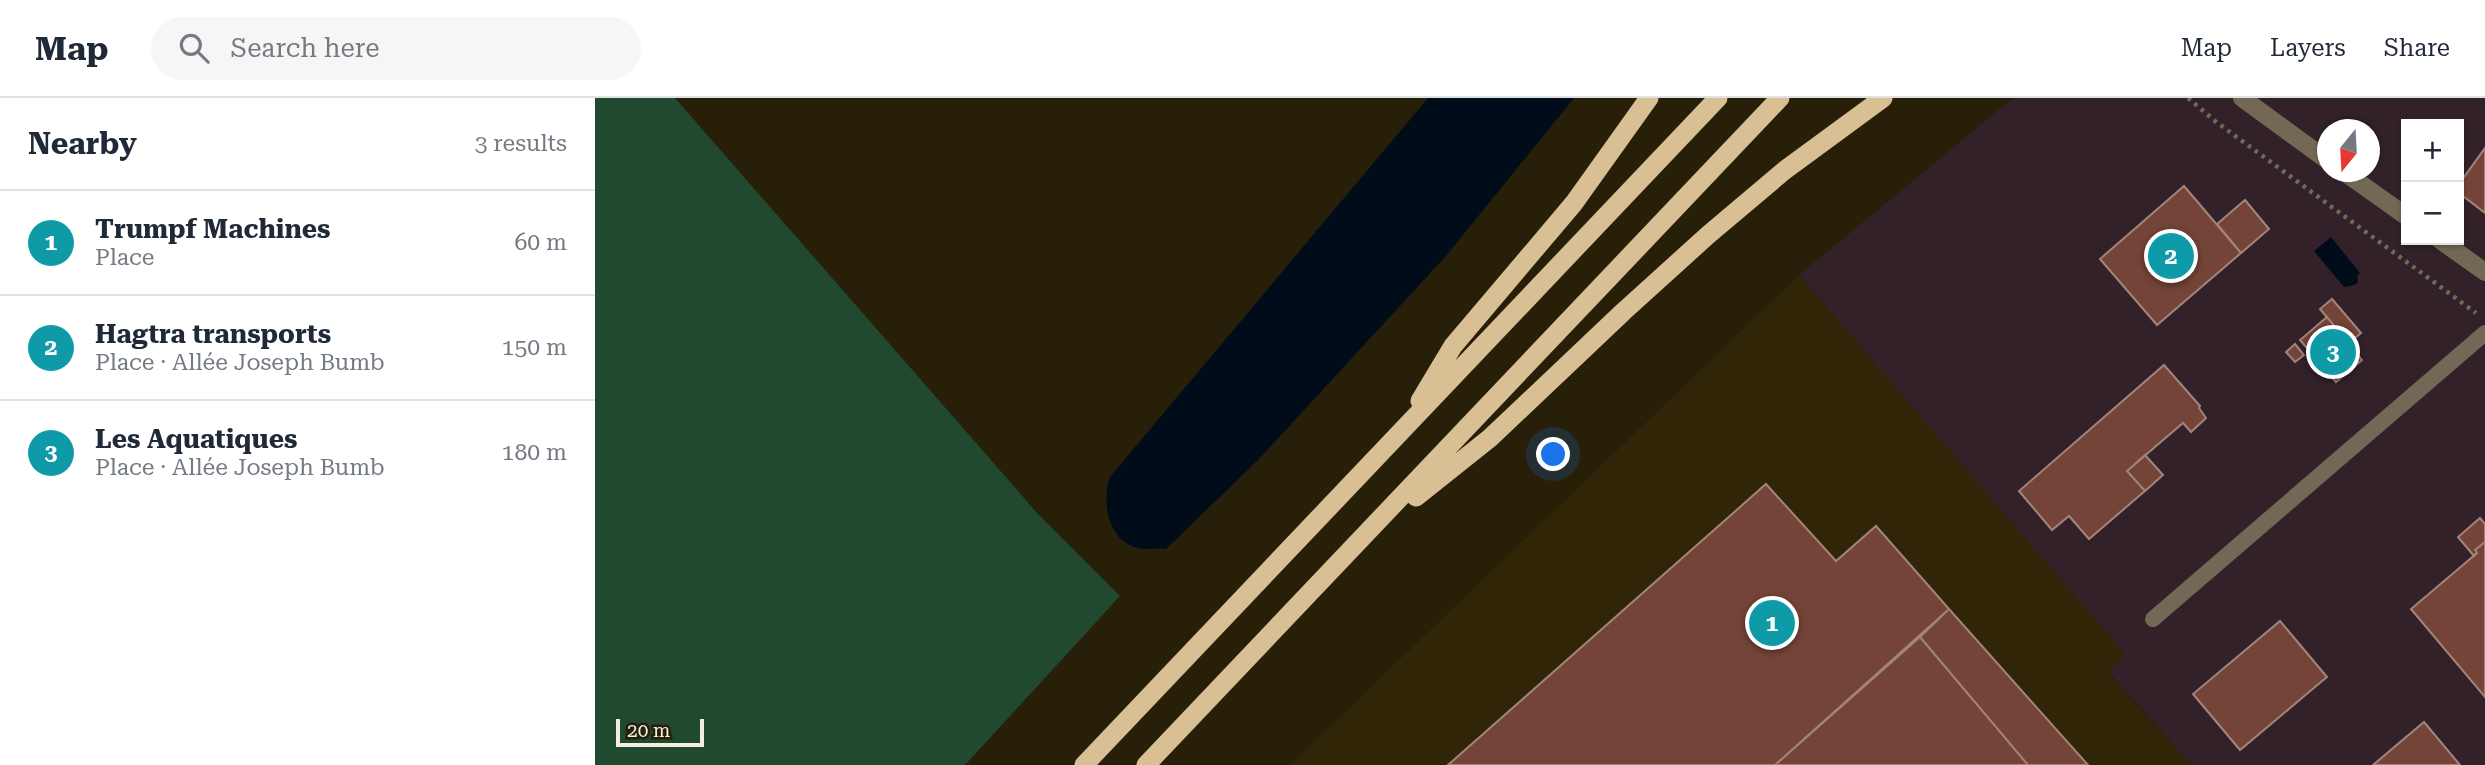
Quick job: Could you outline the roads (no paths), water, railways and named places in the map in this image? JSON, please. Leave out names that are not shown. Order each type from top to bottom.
[{"type":"highway","points":[[1402,432],[1453,346],[1574,203],[1649,98]]},
{"type":"highway","points":[[1084,765],[1718,98]]},
{"type":"highway","points":[[1146,765],[1780,98]]},
{"type":"highway","points":[[1361,540],[1490,438],[1708,235],[1785,170],[1883,98]]},
{"type":"street","points":[[2243,99],[2317,153]]},
{"type":"street","points":[[2358,182],[2401,212]]},
{"type":"street","points":[[2446,245],[2485,272]]},
{"type":"lane","points":[[2153,620],[2485,333]]},
{"type":"water","points":[[1428,98],[1574,98],[1445,257],[1258,460],[1166,549],[1141,549],[1128,544],[1120,538],[1109,519],[1106,497],[1110,477]]},
{"type":"water","points":[[2331,237],[2360,273],[2355,285],[2344,287],[2314,251]]},
{"type":"place","name":"Hagtra transports","points":[[2171,256]]},
{"type":"place","name":"Les Aquatiques","points":[[2333,352]]},
{"type":"place","name":"Trumpf Machines","points":[[1772,623]]}]
